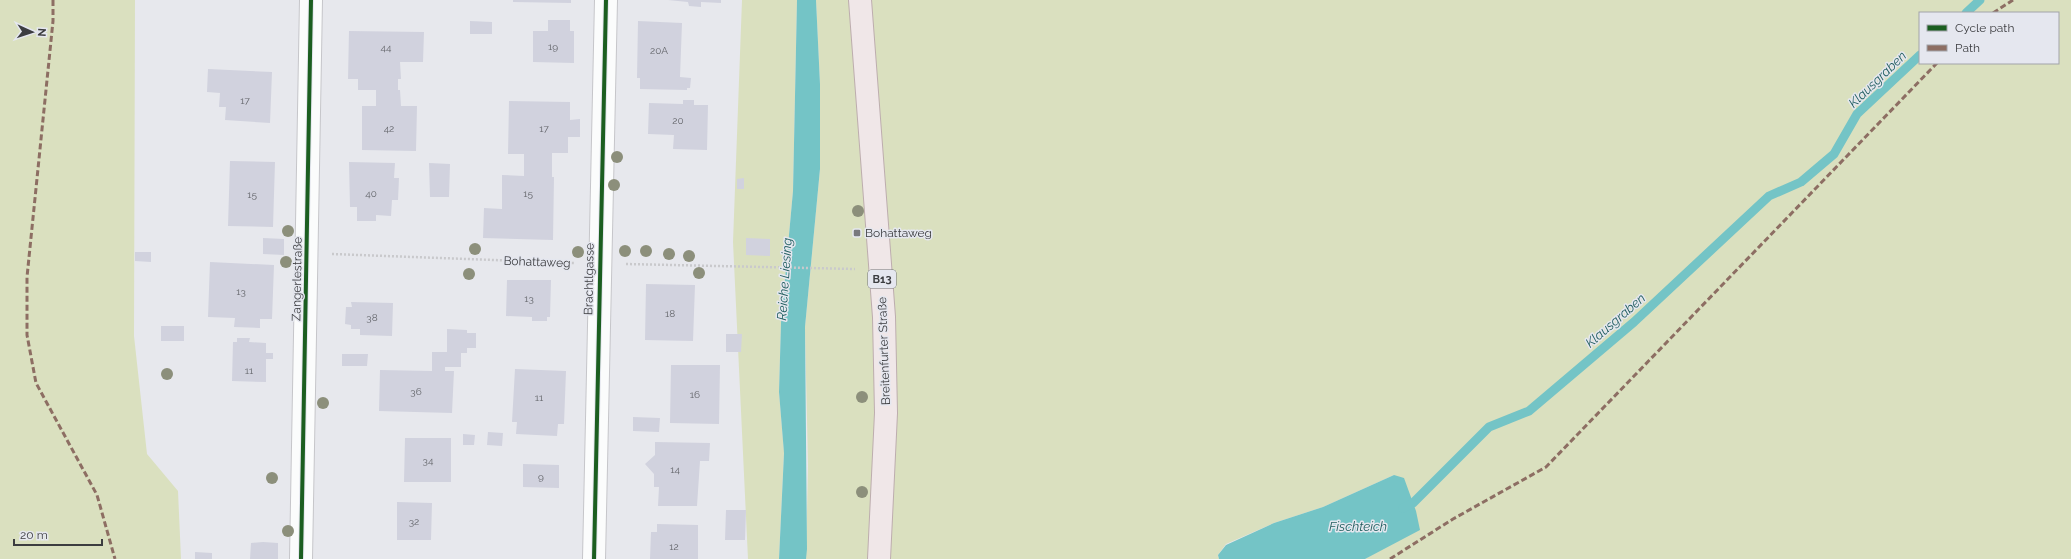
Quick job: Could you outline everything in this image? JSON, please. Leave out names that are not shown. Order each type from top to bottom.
[{"type":"main road","name":"Breitenfurter Straße","points":[[860,0],[884,317],[886,414],[880,559]]},
{"type":"street","name":"Zangerlestraße","points":[[301,559],[312,0]]},
{"type":"street","name":"Brachtlgasse","points":[[594,559],[606,0]]},
{"type":"green space","points":[[0,0],[135,0],[134,336],[147,454],[178,491],[181,559],[0,559]]},
{"type":"green space","points":[[742,0],[797,0],[793,191],[781,323],[779,392],[784,452],[779,559],[748,559],[733,242]]},
{"type":"green space","points":[[816,0],[2071,0],[2071,559],[1365,559],[1373,554],[1394,475],[1323,507],[1274,523],[1226,544],[1218,555],[1219,559],[806,559],[808,466],[805,327],[820,169],[820,84]]},
{"type":"water","points":[[797,0],[816,0],[820,84],[820,169],[805,327],[806,559],[779,559],[784,453],[779,392],[781,323],[793,191]]},
{"type":"water","name":"Fischteich","points":[[1394,475],[1404,478],[1416,511],[1420,530],[1365,559],[1219,559],[1218,555],[1226,545],[1274,523],[1323,507]]},
{"type":"building","points":[[513,0],[571,0],[571,3],[513,2]]},
{"type":"building","points":[[668,0],[721,0],[721,3],[701,2],[701,7],[689,6],[688,2]]},
{"type":"building","points":[[548,20],[570,20],[570,31],[574,31],[574,63],[533,62],[533,31],[548,31]]},
{"type":"building","points":[[470,21],[492,22],[492,34],[470,34]]},
{"type":"building","points":[[638,21],[682,23],[680,77],[691,78],[690,88],[687,88],[687,90],[640,89],[640,78],[637,78]]},
{"type":"building","points":[[349,31],[424,32],[423,62],[400,62],[401,79],[398,79],[398,90],[400,90],[401,106],[417,106],[416,151],[362,150],[362,106],[376,106],[376,90],[358,90],[358,79],[348,79]]},
{"type":"building","points":[[208,69],[272,72],[270,123],[225,120],[226,107],[219,107],[220,93],[207,92]]},
{"type":"building","points":[[683,100],[694,100],[694,105],[708,105],[707,150],[673,149],[674,135],[648,134],[649,103],[683,104]]},
{"type":"building","points":[[509,101],[570,102],[570,120],[580,119],[580,137],[568,137],[568,153],[552,153],[552,177],[554,177],[553,240],[483,238],[484,208],[502,209],[502,175],[524,176],[524,154],[508,154]]},
{"type":"building","points":[[230,161],[275,162],[273,227],[228,226]]},
{"type":"building","points":[[349,162],[395,163],[394,178],[399,178],[398,200],[392,200],[391,216],[376,215],[376,221],[357,221],[357,207],[350,207]]},
{"type":"building","points":[[429,163],[450,164],[449,197],[430,197]]},
{"type":"building","points":[[744,178],[744,189],[737,189],[737,179]]},
{"type":"building","points":[[263,238],[284,239],[284,255],[263,254]]},
{"type":"building","points":[[746,238],[770,239],[770,256],[746,255]]},
{"type":"building","points":[[135,252],[151,252],[151,262],[135,261]]},
{"type":"building","points":[[210,262],[274,265],[272,319],[260,319],[260,328],[234,327],[235,318],[208,317]]},
{"type":"building","points":[[507,280],[551,280],[550,317],[547,317],[547,321],[532,321],[532,317],[506,316]]},
{"type":"building","points":[[646,284],[695,285],[693,341],[645,340]]},
{"type":"building","points":[[351,302],[393,303],[392,336],[360,335],[360,329],[351,329],[351,325],[345,324],[346,307],[352,307]]},
{"type":"building","points":[[161,326],[184,326],[184,341],[161,341]]},
{"type":"building","points":[[447,329],[467,330],[467,333],[476,333],[476,348],[467,348],[467,353],[461,353],[461,367],[445,367],[445,371],[454,371],[452,413],[379,411],[380,370],[432,371],[432,352],[447,352]]},
{"type":"building","points":[[726,334],[742,334],[741,352],[726,352]]},
{"type":"building","points":[[237,338],[250,338],[249,342],[266,343],[266,353],[273,353],[273,359],[266,359],[266,382],[232,381],[233,342],[237,342]]},
{"type":"building","points":[[342,354],[368,354],[367,366],[342,366]]},
{"type":"building","points":[[671,365],[720,365],[719,424],[670,423]]},
{"type":"building","points":[[515,369],[566,371],[564,424],[558,424],[557,436],[516,434],[517,422],[512,422]]},
{"type":"building","points":[[633,417],[660,418],[659,432],[633,431]]},
{"type":"building","points":[[488,432],[503,433],[502,446],[487,445]]},
{"type":"building","points":[[463,434],[475,435],[474,445],[463,445]]},
{"type":"building","points":[[405,438],[451,438],[451,482],[404,482]]},
{"type":"building","points":[[655,442],[710,443],[709,461],[700,461],[697,506],[658,506],[659,487],[654,487],[654,474],[645,464],[655,455]]},
{"type":"building","points":[[523,464],[559,465],[559,488],[523,487]]},
{"type":"building","points":[[397,502],[432,503],[431,540],[397,540]]},
{"type":"building","points":[[726,510],[746,510],[745,540],[725,540]]},
{"type":"building","points":[[657,524],[698,525],[698,559],[650,559],[651,532],[657,532]]},
{"type":"building","points":[[251,543],[278,543],[278,559],[250,559]]},
{"type":"building","points":[[195,552],[212,553],[212,559],[195,559]]},
{"type":"waterway","name":"Klausgraben","points":[[1967,12],[1980,0]]},
{"type":"waterway","name":"Klausgraben","points":[[1403,508],[1413,503],[1489,427],[1529,411],[1634,322],[1769,196],[1801,182],[1834,154],[1857,114],[1919,56]]},
{"type":"marked path","points":[[53,0],[53,21],[27,277],[27,335],[36,383],[97,495],[115,559]]},
{"type":"marked path","points":[[1995,12],[2013,0]]},
{"type":"marked path","points":[[1390,559],[1453,519],[1546,467],[1936,64]]},
{"type":"cycle path","points":[[301,559],[311,0]]},
{"type":"cycle path","points":[[594,559],[606,0]]},
{"type":"place","name":"Bohattaweg","points":[[857,233]]},
{"type":"water label","name":"Reiche Liesing","points":[[784,279]]}]
